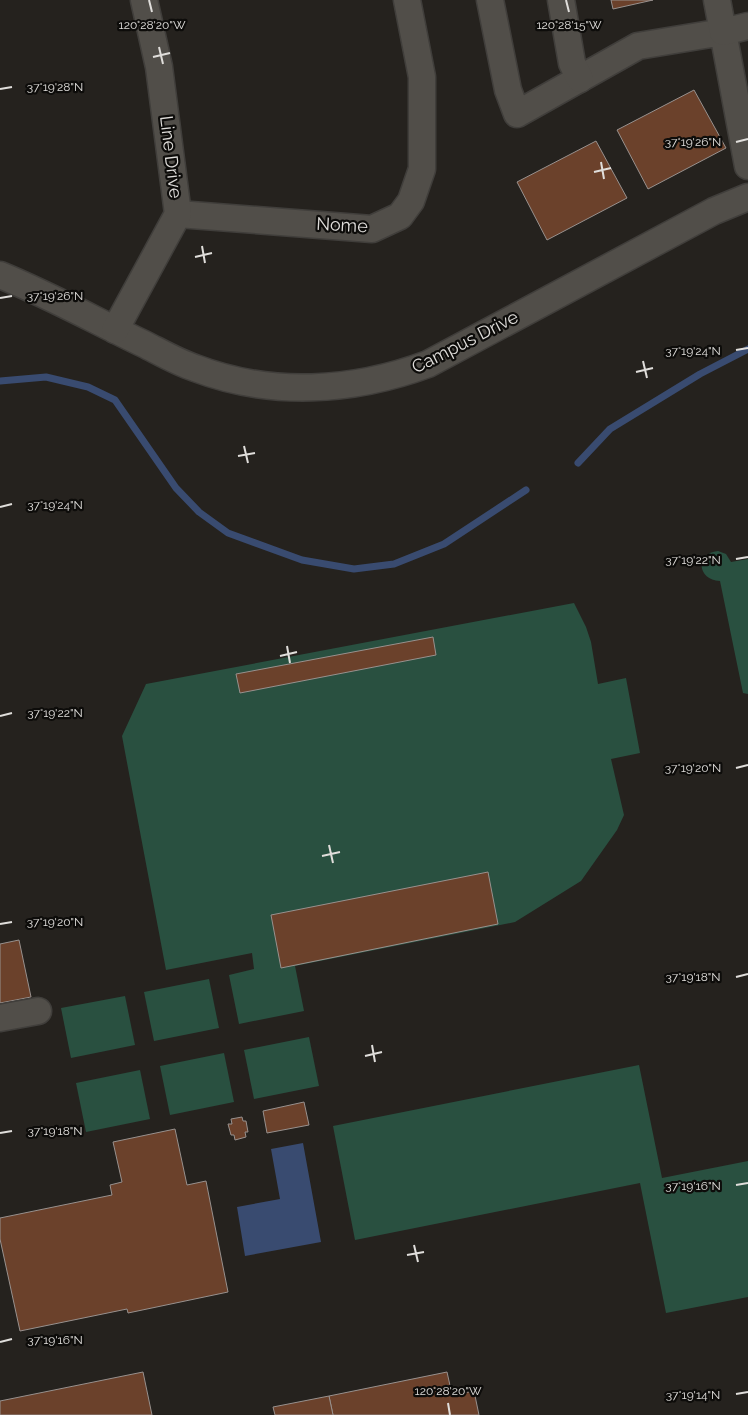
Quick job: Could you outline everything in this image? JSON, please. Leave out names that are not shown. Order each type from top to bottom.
[{"type":"street","name":"Line Drive","points":[[115,330],[178,214],[159,68],[144,0]]},
{"type":"street","name":"Nome","points":[[178,214],[372,228],[400,216],[411,201],[422,169],[422,77],[407,0]]},
{"type":"street","points":[[490,0],[508,90],[517,114],[638,46],[748,26]]},
{"type":"street","points":[[561,0],[572,63],[580,79]]},
{"type":"street","points":[[717,0],[748,166]]},
{"type":"street","name":"Campus Drive","points":[[0,275],[193,368],[244,383],[296,388],[323,388],[398,376],[428,364],[714,210],[748,197]]},
{"type":"street","points":[[0,1018],[38,1011]]},
{"type":"green space","points":[[718,551],[726,554],[731,562],[748,559],[748,694],[743,693],[720,581],[712,580],[703,572],[702,561],[705,556]]},
{"type":"green space","points":[[574,603],[591,642],[598,684],[626,678],[640,753],[611,759],[624,815],[617,830],[581,881],[515,922],[295,966],[304,1011],[239,1024],[229,975],[254,969],[252,953],[166,970],[122,736],[146,684]]},
{"type":"green space","points":[[209,979],[219,1028],[154,1041],[144,992]]},
{"type":"green space","points":[[125,996],[135,1045],[71,1058],[61,1008]]},
{"type":"green space","points":[[309,1037],[319,1086],[254,1099],[244,1050]]},
{"type":"green space","points":[[224,1053],[234,1102],[170,1115],[160,1066]]},
{"type":"green space","points":[[639,1065],[662,1178],[748,1161],[748,1297],[666,1313],[640,1183],[355,1240],[333,1126]]},
{"type":"green space","points":[[140,1070],[150,1119],[86,1132],[76,1083]]},
{"type":"water","points":[[303,1143],[321,1242],[245,1256],[237,1207],[280,1199],[271,1149]]},
{"type":"building","points":[[611,0],[653,0],[613,9]]},
{"type":"building","points":[[694,90],[726,148],[648,189],[617,130]]},
{"type":"building","points":[[596,141],[627,198],[547,240],[517,182]]},
{"type":"building","points":[[433,637],[436,655],[240,693],[236,674]]},
{"type":"building","points":[[488,872],[498,924],[281,968],[271,915]]},
{"type":"building","points":[[19,940],[31,997],[0,1003],[0,944]]},
{"type":"building","points":[[304,1102],[309,1125],[267,1133],[263,1111]]},
{"type":"building","points":[[242,1117],[243,1121],[246,1121],[248,1132],[245,1132],[246,1137],[235,1140],[234,1135],[231,1135],[228,1124],[232,1124],[231,1119]]},
{"type":"building","points":[[175,1129],[187,1185],[206,1181],[228,1292],[128,1313],[127,1309],[20,1331],[0,1239],[0,1218],[112,1195],[110,1185],[122,1182],[113,1142]]},
{"type":"building","points":[[143,1372],[152,1415],[0,1415],[0,1401]]},
{"type":"building","points":[[447,1372],[451,1390],[462,1388],[463,1393],[474,1391],[479,1415],[333,1415],[329,1396]]},
{"type":"building","points":[[329,1396],[333,1415],[275,1415],[273,1407]]},
{"type":"waterway","points":[[578,463],[610,429],[700,374],[748,349]]},
{"type":"waterway","points":[[0,381],[46,377],[88,387],[115,400],[176,488],[199,512],[228,533],[302,560],[354,569],[394,564],[444,544],[526,490]]}]
